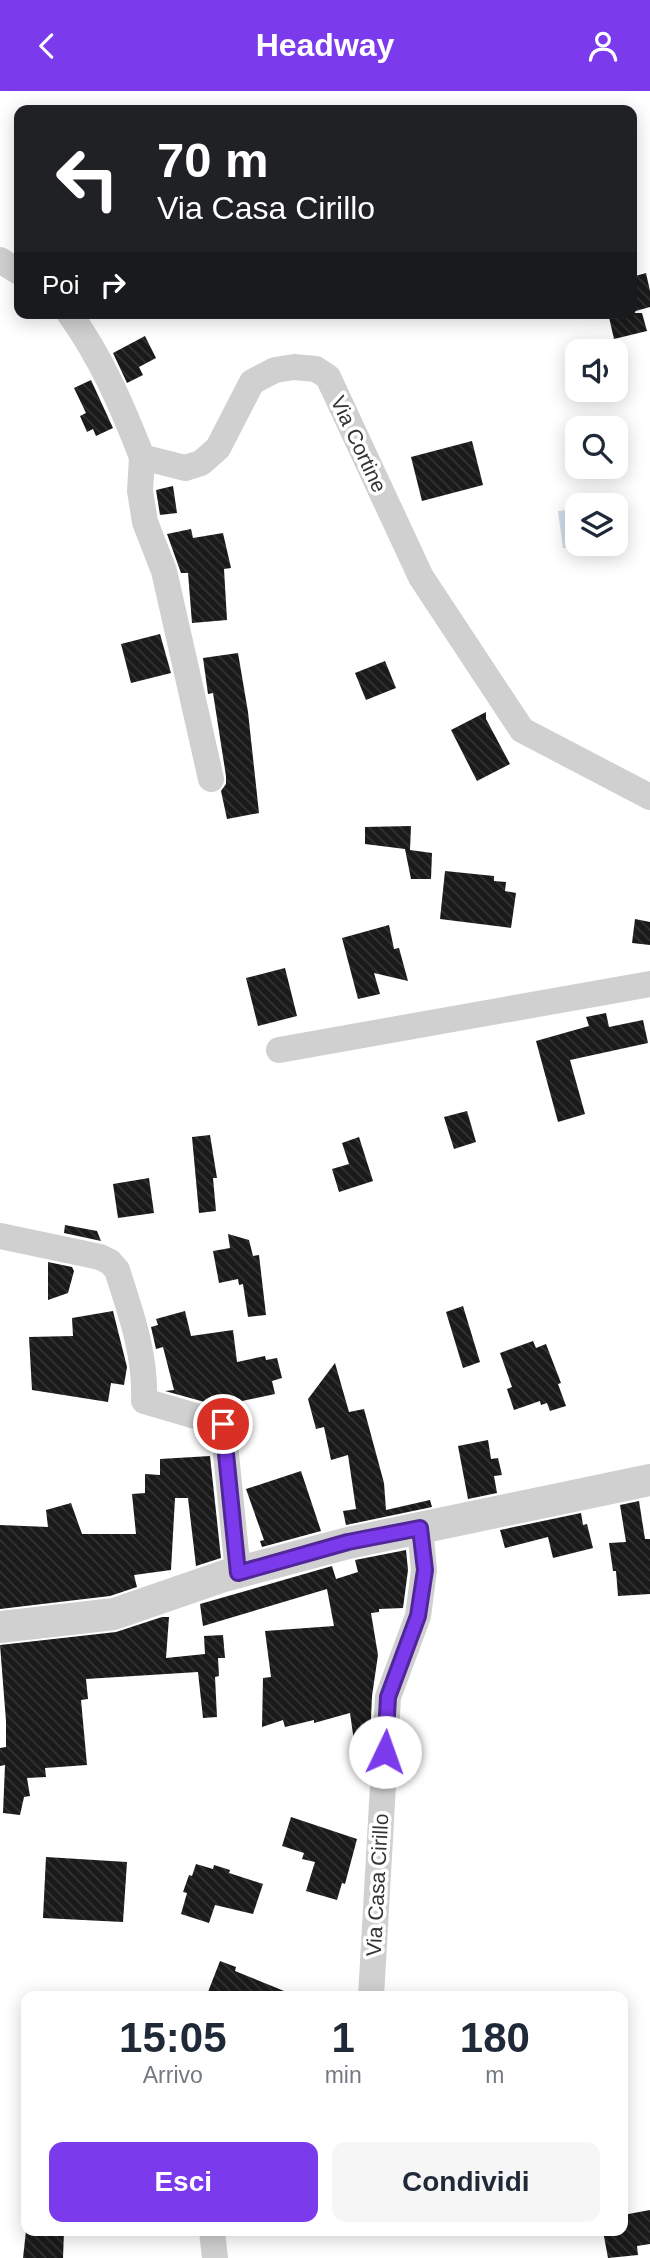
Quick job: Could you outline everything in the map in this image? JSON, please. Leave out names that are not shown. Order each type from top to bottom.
[{"type":"street","points":[[73,319],[88,339],[118,398],[142,457],[140,491],[145,522],[164,571],[211,779]]},
{"type":"street","name":"Via Cortine","points":[[142,457],[185,468],[201,463],[218,448],[252,382],[275,370],[293,367],[316,369],[328,377],[421,577],[522,730],[650,797]]},
{"type":"street","points":[[279,1051],[650,984]]},
{"type":"street","points":[[0,1236],[100,1257],[110,1262],[117,1270],[139,1339],[145,1375],[144,1401],[223,1424],[238,1573]]},
{"type":"street","points":[[0,1627],[114,1614],[238,1573],[348,1542],[650,1480]]},
{"type":"street","name":"Via Casa Cirillo","points":[[371,1991],[388,1697],[418,1616],[425,1570],[420,1528]]},
{"type":"street","points":[[213,2236],[215,2258]]},
{"type":"water","points":[[565,510],[565,548],[563,548],[558,511]]},
{"type":"building","points":[[646,273],[650,307],[637,311],[637,276]]},
{"type":"building","points":[[637,313],[642,313],[647,331],[614,339],[609,319],[637,319]]},
{"type":"building","points":[[145,336],[156,358],[139,367],[143,375],[127,383],[113,353]]},
{"type":"building","points":[[91,380],[113,428],[96,436],[93,429],[87,432],[80,416],[86,413],[74,388]]},
{"type":"building","points":[[472,441],[483,485],[422,501],[411,457]]},
{"type":"building","points":[[173,486],[177,513],[160,515],[156,490]]},
{"type":"building","points":[[191,529],[193,538],[223,533],[231,568],[224,569],[227,620],[192,623],[188,573],[181,573],[167,534]]},
{"type":"building","points":[[160,634],[171,673],[131,683],[121,644]]},
{"type":"building","points":[[238,653],[248,712],[259,813],[227,819],[221,791],[226,784],[226,776],[213,693],[208,694],[203,658]]},
{"type":"building","points":[[385,661],[396,688],[366,700],[355,673]]},
{"type":"building","points":[[486,712],[486,719],[510,764],[477,781],[451,730]]},
{"type":"building","points":[[411,826],[410,850],[432,853],[431,879],[411,879],[405,849],[365,844],[365,827]]},
{"type":"building","points":[[445,871],[494,876],[494,881],[506,882],[505,891],[516,893],[511,928],[440,919]]},
{"type":"building","points":[[635,919],[650,922],[650,945],[632,943]]},
{"type":"building","points":[[389,925],[394,949],[399,948],[408,981],[374,973],[380,994],[358,999],[342,938]]},
{"type":"building","points":[[285,968],[297,1016],[258,1026],[246,978]]},
{"type":"building","points":[[606,1013],[609,1027],[643,1020],[648,1043],[570,1060],[585,1114],[558,1122],[536,1041],[589,1026],[586,1017]]},
{"type":"building","points":[[467,1111],[476,1142],[454,1149],[444,1117]]},
{"type":"building","points":[[210,1135],[217,1178],[213,1178],[216,1211],[199,1213],[192,1137]]},
{"type":"building","points":[[359,1137],[373,1181],[339,1192],[332,1169],[349,1164],[342,1143]]},
{"type":"building","points":[[149,1178],[154,1213],[118,1218],[113,1184]]},
{"type":"building","points":[[65,1225],[97,1231],[101,1241],[64,1233]]},
{"type":"building","points":[[228,1234],[249,1240],[253,1256],[259,1255],[266,1315],[248,1317],[243,1284],[239,1285],[238,1279],[219,1283],[213,1251],[230,1248]]},
{"type":"building","points":[[48,1262],[72,1267],[74,1271],[68,1293],[48,1300]]},
{"type":"building","points":[[463,1306],[480,1362],[463,1368],[446,1312]]},
{"type":"building","points":[[113,1311],[127,1367],[124,1385],[111,1383],[108,1402],[32,1390],[29,1337],[73,1336],[72,1318]]},
{"type":"building","points":[[185,1311],[191,1336],[233,1330],[237,1362],[265,1356],[266,1360],[277,1358],[282,1378],[272,1381],[275,1394],[219,1406],[165,1391],[174,1390],[163,1347],[156,1349],[151,1327],[158,1325],[156,1319]]},
{"type":"building","points":[[533,1341],[536,1348],[546,1344],[561,1383],[558,1384],[566,1406],[550,1411],[547,1403],[541,1405],[540,1401],[514,1410],[507,1389],[512,1387],[500,1353]]},
{"type":"building","points":[[335,1363],[349,1412],[364,1409],[384,1483],[386,1510],[430,1500],[432,1507],[346,1525],[343,1511],[356,1509],[348,1455],[331,1460],[324,1427],[316,1429],[308,1399]]},
{"type":"building","points":[[488,1440],[491,1459],[498,1458],[502,1475],[494,1476],[497,1493],[468,1499],[458,1446]]},
{"type":"building","points":[[210,1456],[221,1558],[196,1566],[188,1498],[175,1498],[171,1570],[134,1575],[137,1587],[110,1596],[0,1609],[0,1525],[48,1527],[46,1510],[71,1503],[82,1534],[136,1534],[132,1494],[145,1493],[145,1474],[160,1475],[160,1459]]},
{"type":"building","points":[[301,1471],[321,1531],[262,1547],[260,1541],[264,1540],[246,1489]]},
{"type":"building","points":[[639,1501],[645,1539],[650,1539],[650,1594],[618,1596],[616,1571],[613,1571],[609,1543],[626,1542],[620,1505]]},
{"type":"building","points":[[581,1513],[583,1525],[587,1524],[593,1548],[553,1558],[548,1537],[505,1548],[500,1530]]},
{"type":"building","points":[[406,1550],[408,1570],[403,1608],[379,1609],[379,1612],[371,1613],[378,1655],[372,1696],[369,1761],[357,1762],[350,1713],[314,1723],[314,1720],[285,1727],[283,1720],[262,1727],[263,1678],[271,1677],[265,1631],[334,1626],[327,1589],[203,1626],[200,1604],[332,1566],[336,1579],[358,1572],[355,1560]]},
{"type":"building","points":[[169,1617],[166,1658],[205,1654],[204,1636],[223,1635],[225,1658],[218,1658],[219,1676],[215,1677],[217,1717],[203,1718],[198,1672],[86,1679],[88,1699],[81,1700],[87,1765],[45,1768],[46,1777],[27,1778],[30,1796],[24,1797],[20,1815],[3,1813],[5,1765],[0,1766],[0,1748],[6,1747],[6,1721],[0,1645],[116,1632]]},
{"type":"building","points":[[291,1817],[357,1839],[345,1884],[342,1883],[337,1900],[306,1891],[315,1862],[302,1859],[304,1853],[282,1846]]},
{"type":"building","points":[[46,1857],[127,1862],[123,1922],[43,1918]]},
{"type":"building","points":[[196,1864],[213,1869],[214,1865],[263,1884],[253,1914],[215,1905],[209,1923],[181,1914],[187,1893],[183,1892]]},
{"type":"building","points":[[220,1961],[236,1967],[235,1971],[284,1991],[208,1991]]},
{"type":"building","points":[[650,2210],[650,2244],[637,2246],[638,2255],[608,2258],[604,2236],[628,2236],[628,2214]]},
{"type":"building","points":[[25,2236],[64,2236],[63,2258],[23,2258]]},
{"type":"route","points":[[223,1424],[238,1573],[348,1542],[420,1528],[425,1570],[418,1616],[388,1697],[385,1752]]}]
